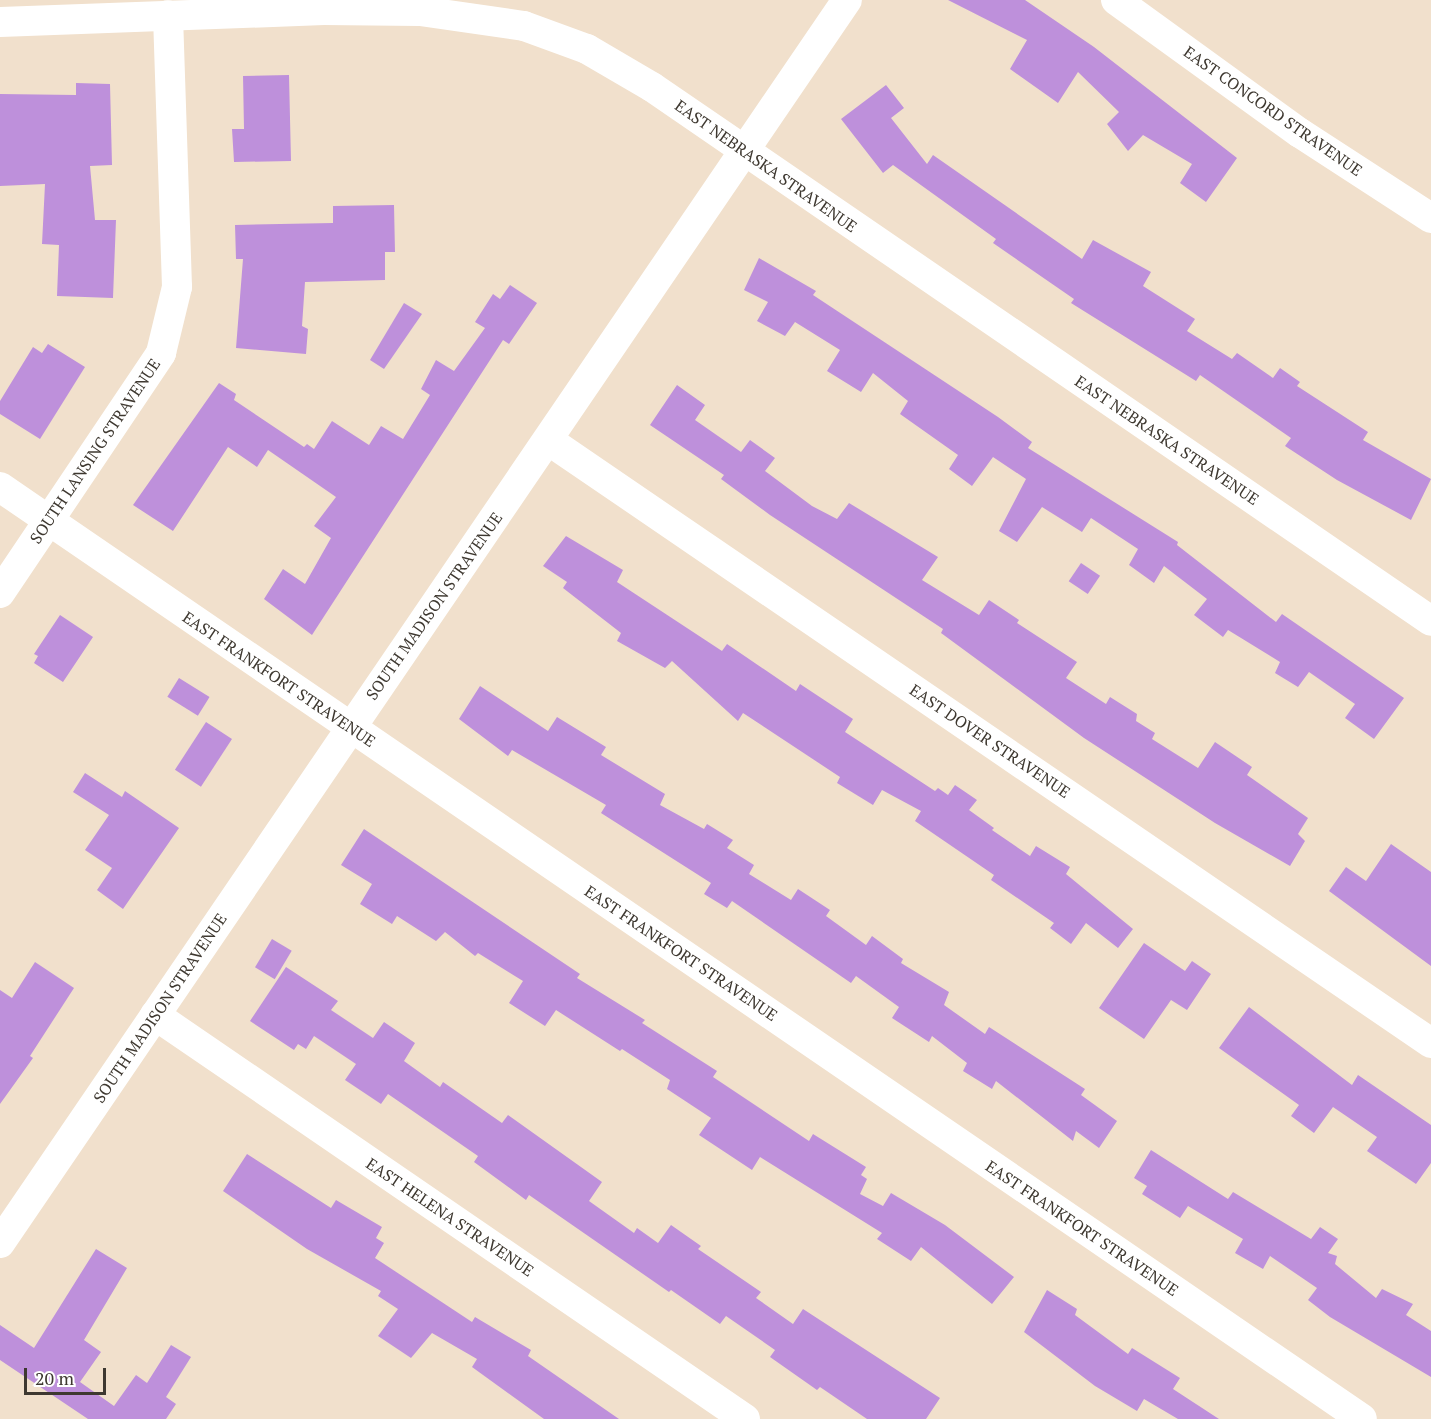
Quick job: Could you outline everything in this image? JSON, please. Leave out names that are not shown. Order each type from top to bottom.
[{"type":"street","name":"SOUTH MADISON STRAVENUE","points":[[0,1243],[847,0]]},
{"type":"street","name":"EAST CONCORD STRAVENUE","points":[[1116,0],[1300,133],[1431,218]]},
{"type":"street","name":"EAST NEBRASKA STRAVENUE","points":[[0,22],[385,10],[460,14],[524,26],[587,49],[621,67],[1431,621]]},
{"type":"street","name":"SOUTH LANSING STRAVENUE","points":[[0,593],[161,353],[177,287],[168,15]]},
{"type":"street","name":"EAST DOVER STRAVENUE","points":[[548,440],[1431,1043]]},
{"type":"street","name":"EAST FRANKFORT STRAVENUE","points":[[0,487],[1362,1419]]},
{"type":"street","name":"EAST HELENA STRAVENUE","points":[[155,1016],[745,1419]]},
{"type":"building","points":[[948,0],[1025,0],[1094,47],[1237,158],[1206,202],[1180,183],[1192,164],[1143,135],[1128,151],[1107,124],[1119,112],[1078,72],[1058,103],[1010,69],[1027,40]]},
{"type":"building","points":[[289,75],[291,161],[234,162],[232,129],[244,129],[243,76]]},
{"type":"building","points":[[76,83],[110,84],[112,165],[90,166],[95,220],[116,220],[113,298],[57,296],[59,245],[42,244],[45,184],[0,186],[0,94],[76,95]]},
{"type":"building","points":[[886,85],[904,108],[891,118],[927,164],[933,155],[1082,259],[1093,240],[1151,272],[1143,286],[1195,319],[1187,331],[1232,359],[1237,353],[1273,378],[1280,368],[1300,382],[1297,386],[1368,432],[1363,440],[1431,479],[1411,520],[1337,480],[1285,446],[1291,438],[1200,375],[1196,381],[1071,303],[1074,299],[993,243],[996,239],[893,165],[883,173],[841,119]]},
{"type":"building","points":[[394,205],[395,252],[385,252],[385,280],[305,282],[302,326],[308,329],[306,354],[236,348],[243,259],[236,259],[235,225],[333,223],[333,206]]},
{"type":"building","points":[[759,258],[816,291],[813,295],[998,417],[1032,442],[1028,448],[1178,542],[1177,545],[1276,622],[1282,614],[1404,698],[1374,739],[1345,718],[1355,704],[1309,672],[1298,687],[1275,673],[1280,662],[1228,630],[1223,637],[1194,615],[1207,599],[1164,566],[1154,583],[1129,565],[1138,549],[1091,518],[1082,532],[1042,507],[1017,542],[999,531],[1026,479],[993,457],[972,486],[949,469],[958,455],[900,414],[908,401],[873,373],[861,392],[827,371],[840,350],[795,322],[785,336],[757,321],[768,302],[744,290]]},
{"type":"building","points":[[510,285],[537,303],[509,344],[503,340],[312,635],[264,599],[283,569],[305,584],[331,538],[314,526],[336,497],[268,450],[257,467],[228,447],[173,531],[133,505],[219,383],[236,394],[234,400],[304,447],[307,444],[314,449],[332,421],[369,445],[381,426],[403,439],[430,395],[421,389],[436,360],[454,371],[485,328],[475,322],[493,294],[500,299]]},
{"type":"building","points":[[404,303],[422,314],[384,369],[370,360]]},
{"type":"building","points":[[48,344],[85,367],[40,439],[0,414],[0,401],[33,347],[42,353]]},
{"type":"building","points":[[677,385],[705,405],[695,420],[741,452],[750,440],[775,458],[765,471],[812,506],[837,519],[849,503],[938,557],[922,580],[979,615],[989,600],[1019,620],[1017,623],[1077,662],[1066,678],[1106,704],[1110,697],[1137,714],[1136,721],[1155,733],[1152,739],[1198,768],[1215,742],[1252,767],[1247,775],[1308,818],[1298,834],[1305,841],[1290,866],[1215,823],[1084,738],[941,633],[943,629],[770,515],[721,479],[724,475],[650,425]]},
{"type":"building","points":[[566,536],[623,570],[617,582],[722,651],[727,644],[796,691],[800,684],[853,719],[845,732],[935,791],[938,788],[948,795],[955,785],[977,800],[969,810],[994,828],[992,830],[1030,856],[1036,846],[1070,867],[1066,874],[1133,929],[1118,948],[1086,923],[1071,944],[1050,928],[1054,923],[991,880],[994,875],[915,821],[921,811],[882,790],[873,805],[837,783],[840,777],[743,713],[738,721],[672,661],[665,668],[617,641],[621,633],[563,588],[567,582],[543,566]]},
{"type":"building","points":[[1081,563],[1100,576],[1088,594],[1069,581]]},
{"type":"building","points":[[60,615],[93,637],[63,682],[34,663],[38,656],[34,654]]},
{"type":"building","points":[[179,678],[210,697],[198,716],[167,697]]},
{"type":"building","points":[[480,686],[548,731],[557,717],[606,747],[601,755],[665,794],[660,805],[704,829],[707,824],[733,840],[727,848],[754,865],[749,874],[791,900],[798,889],[830,910],[826,916],[866,945],[872,936],[903,959],[901,963],[949,992],[944,1005],[985,1034],[989,1027],[1085,1089],[1081,1095],[1117,1121],[1099,1148],[1076,1131],[1073,1141],[996,1081],[992,1089],[963,1071],[967,1063],[932,1036],[929,1042],[892,1018],[899,1007],[856,976],[851,983],[732,901],[727,908],[704,894],[711,883],[601,813],[606,805],[512,750],[508,756],[459,719]]},
{"type":"building","points":[[206,722],[232,739],[201,787],[175,770]]},
{"type":"building","points":[[85,773],[122,797],[125,791],[179,828],[123,909],[97,890],[112,868],[85,850],[109,815],[73,792]]},
{"type":"building","points":[[364,829],[580,974],[577,978],[645,1020],[642,1023],[717,1071],[713,1077],[809,1141],[813,1134],[866,1167],[861,1175],[867,1179],[860,1194],[883,1206],[891,1193],[945,1225],[1014,1277],[992,1304],[921,1247],[911,1261],[877,1239],[882,1233],[760,1157],[752,1170],[699,1135],[711,1118],[667,1089],[670,1080],[622,1049],[620,1051],[556,1010],[545,1026],[509,1003],[523,981],[478,953],[475,956],[445,932],[436,941],[397,916],[392,924],[360,904],[372,884],[341,865]]},
{"type":"building","points":[[1391,844],[1431,872],[1431,966],[1329,891],[1346,867],[1366,881]]},
{"type":"building","points":[[272,939],[292,951],[275,979],[255,967]]},
{"type":"building","points":[[1144,943],[1185,971],[1192,961],[1211,974],[1187,1010],[1171,1000],[1144,1039],[1099,1008]]},
{"type":"building","points":[[35,962],[74,988],[30,1056],[33,1058],[0,1104],[0,990],[12,998]]},
{"type":"building","points":[[286,967],[338,1001],[331,1010],[373,1038],[384,1022],[415,1043],[404,1061],[440,1087],[443,1082],[502,1123],[508,1115],[602,1182],[589,1201],[634,1233],[637,1228],[658,1243],[671,1225],[701,1246],[698,1249],[761,1292],[756,1298],[793,1324],[803,1309],[940,1398],[926,1419],[867,1419],[820,1387],[817,1390],[770,1357],[775,1350],[726,1316],[720,1324],[671,1290],[669,1292],[529,1195],[526,1200],[474,1162],[478,1156],[388,1094],[381,1104],[345,1080],[356,1064],[314,1036],[306,1049],[298,1044],[294,1050],[250,1021]]},
{"type":"building","points":[[1249,1007],[1352,1085],[1358,1075],[1431,1125],[1431,1163],[1416,1184],[1367,1151],[1377,1137],[1333,1107],[1314,1133],[1291,1116],[1299,1105],[1219,1048]]},
{"type":"building","points":[[1151,1150],[1228,1199],[1233,1192],[1311,1239],[1320,1227],[1338,1239],[1328,1253],[1337,1256],[1335,1264],[1376,1298],[1382,1289],[1413,1304],[1406,1315],[1431,1331],[1431,1377],[1330,1317],[1308,1300],[1317,1288],[1270,1256],[1263,1269],[1235,1253],[1243,1239],[1188,1206],[1180,1218],[1142,1194],[1147,1186],[1134,1178]]},
{"type":"building","points":[[247,1154],[331,1208],[336,1200],[382,1227],[376,1238],[384,1243],[375,1258],[472,1322],[475,1317],[531,1350],[528,1356],[619,1419],[544,1419],[472,1367],[477,1359],[432,1333],[411,1358],[378,1336],[398,1309],[378,1296],[381,1291],[307,1249],[223,1191]]},
{"type":"building","points":[[96,1249],[127,1268],[84,1340],[101,1352],[80,1382],[114,1406],[136,1375],[147,1383],[171,1345],[191,1357],[166,1397],[176,1404],[166,1419],[88,1419],[0,1360],[0,1325],[34,1348]]},
{"type":"building","points":[[1047,1290],[1077,1309],[1075,1315],[1128,1354],[1132,1348],[1180,1378],[1173,1389],[1219,1419],[1178,1419],[1144,1399],[1137,1411],[1095,1386],[1024,1332]]}]
